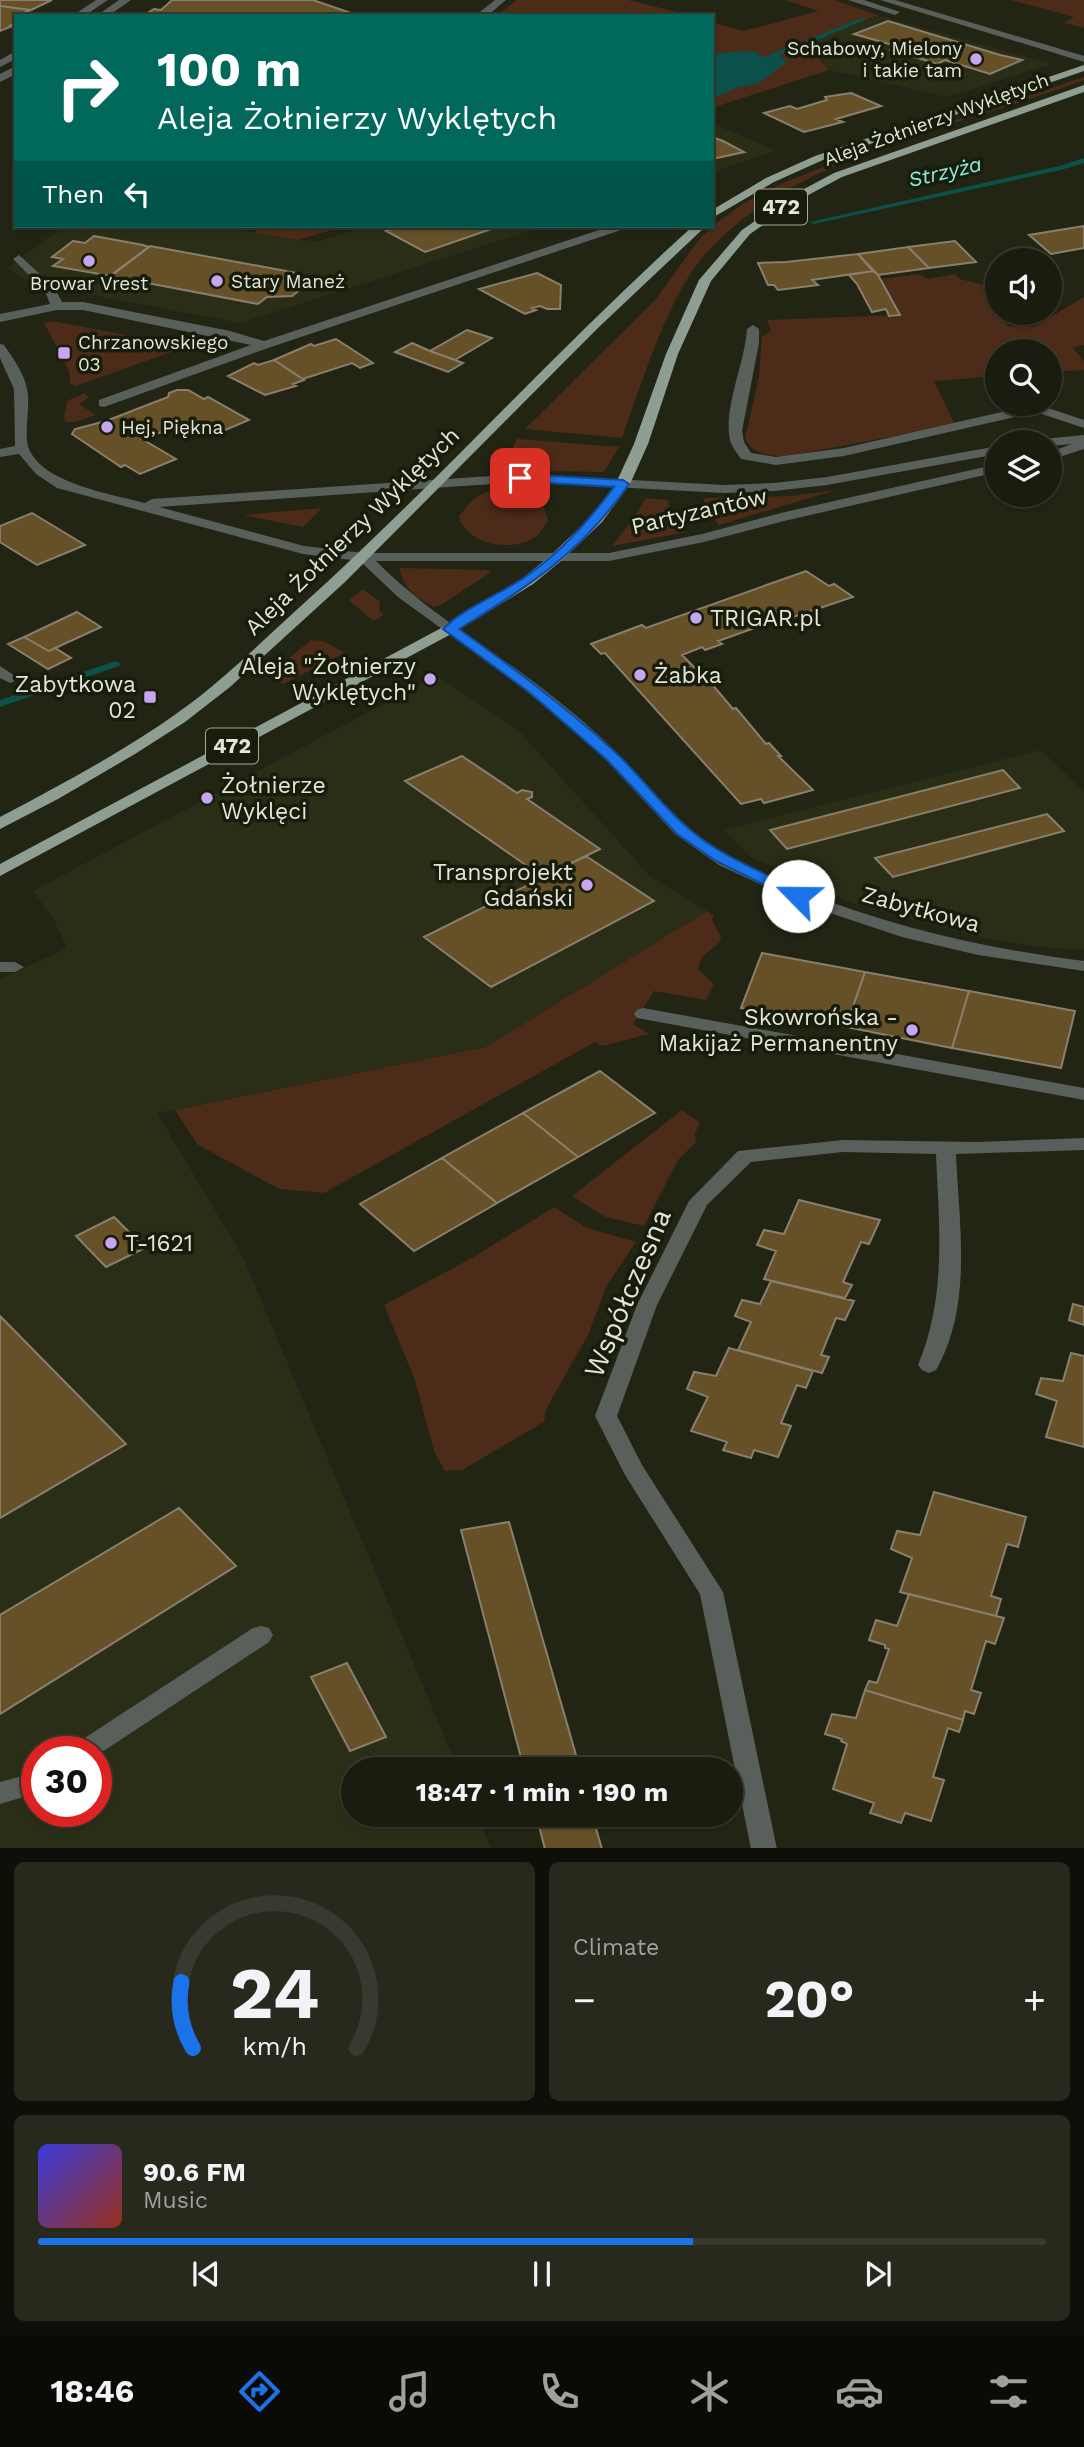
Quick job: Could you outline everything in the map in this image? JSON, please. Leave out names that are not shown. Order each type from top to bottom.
[{"type":"main road","name":"Aleja Żołnierzy Wyklętych","points":[[714,214],[770,180],[819,158],[1084,68]]},
{"type":"main road","name":"Aleja Żołnierzy Wyklętych","points":[[0,871],[450,629],[528,581],[556,558],[597,519],[623,484],[705,280],[746,232],[794,198],[838,175],[1084,88]]},
{"type":"main road","name":"Aleja Żołnierzy Wyklętych","points":[[0,824],[132,749],[205,699],[364,557],[563,354],[698,228]]},
{"type":"street","points":[[81,14],[103,0]]},
{"type":"street","points":[[104,14],[126,0]]},
{"type":"street","points":[[483,14],[501,0]]},
{"type":"street","points":[[853,0],[998,41],[1031,44]]},
{"type":"street","points":[[885,0],[1084,59]]},
{"type":"street","points":[[104,403],[264,345],[621,228]]},
{"type":"street","points":[[19,258],[50,290],[57,306]]},
{"type":"street","points":[[0,318],[57,306],[95,308],[230,335],[264,345]]},
{"type":"street","points":[[753,329],[754,347],[737,420],[737,442],[746,456],[776,461],[844,453],[1037,408],[1084,424]]},
{"type":"street","points":[[0,348],[12,366],[20,389],[22,449],[41,471],[62,485],[124,501]]},
{"type":"street","points":[[1062,441],[1084,439]]},
{"type":"street","points":[[1062,452],[1084,445]]},
{"type":"street","points":[[0,453],[22,449]]},
{"type":"street","name":"Partyzantów","points":[[124,501],[166,503],[520,478],[724,489],[774,487],[827,481],[985,452]]},
{"type":"street","name":"Partyzantów","points":[[124,501],[282,545],[364,557],[609,557],[704,538],[781,517],[985,471]]},
{"type":"street","name":"Zabytkowa","points":[[364,557],[397,590],[534,689],[611,756],[682,831],[756,878],[845,914],[912,935],[1028,960],[1084,966]]},
{"type":"street","points":[[643,1014],[1084,1094]]},
{"type":"street","name":"Współczesna","points":[[764,1848],[711,1592],[633,1469],[606,1416],[648,1305],[699,1201],[706,1191],[745,1156],[843,1146],[946,1148],[1084,1144]]},
{"type":"street","points":[[929,1365],[940,1343],[950,1282],[946,1148]]},
{"type":"street","points":[[107,1736],[261,1635]]},
{"type":"street","points":[[0,1793],[21,1787]]},
{"type":"shaded area","points":[[517,0],[628,0],[685,14],[499,14]]},
{"type":"shaded area","points":[[785,0],[834,0],[878,15],[806,44],[829,70],[714,107],[714,23],[743,31],[819,11]]},
{"type":"shaded area","points":[[1011,0],[1084,0],[1084,28],[1064,23],[1074,17]]},
{"type":"shaded area","points":[[878,15],[1051,64],[947,97],[829,70],[806,44]]},
{"type":"shaded area","points":[[1084,77],[1084,80],[869,152],[815,175],[765,203],[723,236],[689,276],[660,333],[622,438],[525,429],[656,299],[701,237],[720,220],[746,202],[781,184],[860,152]]},
{"type":"shaded area","points":[[714,124],[776,151],[714,171]]},
{"type":"shaded area","points":[[62,228],[228,228],[297,240],[319,241],[362,228],[539,228],[240,323],[33,284],[7,268]]},
{"type":"shaded area","points":[[261,228],[339,228],[297,240],[254,233]]},
{"type":"shaded area","points":[[919,274],[929,279],[955,274],[960,279],[983,285],[985,325],[1062,325],[1062,310],[1084,297],[1084,345],[1073,348],[1084,361],[1084,370],[1062,371],[1062,339],[985,339],[985,377],[934,381],[955,425],[782,457],[765,454],[751,447],[745,438],[759,377],[762,337],[771,331],[767,320],[899,315],[881,279]]},
{"type":"shaded area","points":[[52,321],[178,345],[182,348],[76,386],[70,383],[69,371],[63,359],[71,358],[66,348],[58,349],[44,323]]},
{"type":"shaded area","points":[[84,393],[89,397],[79,404],[96,415],[76,422],[66,422],[64,418],[67,401]]},
{"type":"shaded area","points":[[517,439],[619,447],[604,472],[508,470],[503,467]]},
{"type":"shaded area","points":[[502,488],[541,501],[548,520],[539,534],[518,544],[494,544],[472,535],[464,527],[459,517],[467,506],[482,494]]},
{"type":"shaded area","points":[[836,490],[719,525],[704,506],[704,498],[793,496]]},
{"type":"shaded area","points":[[646,498],[668,500],[671,515],[686,532],[612,546],[633,519]]},
{"type":"shaded area","points":[[322,508],[303,527],[243,515]]},
{"type":"shaded area","points":[[400,568],[491,572],[434,607],[412,592],[401,575]]},
{"type":"shaded area","points":[[363,589],[380,602],[379,610],[384,615],[373,621],[349,600]]},
{"type":"shaded area","points":[[311,640],[323,641],[345,653],[283,684],[268,676]]},
{"type":"shaded area","points":[[439,677],[517,729],[650,876],[707,911],[486,1047],[157,1113],[243,1257],[453,1757],[341,1757],[341,1827],[482,1827],[491,1848],[0,1848],[0,979],[67,948],[53,918],[33,891],[432,678]]},
{"type":"shaded area","points":[[1041,750],[1084,792],[1084,950],[1039,947],[977,937],[852,903],[751,857],[724,830]]},
{"type":"shaded area","points":[[707,911],[714,915],[712,920],[721,937],[720,942],[702,957],[698,969],[714,984],[706,1000],[654,991],[633,1024],[649,1034],[602,1046],[595,1042],[324,1193],[279,1189],[197,1144],[175,1110],[486,1047]]},
{"type":"shaded area","points":[[682,1110],[700,1123],[695,1133],[696,1142],[678,1160],[644,1226],[606,1217],[572,1196]]},
{"type":"shaded area","points":[[554,1207],[587,1228],[636,1242],[607,1285],[588,1335],[546,1409],[544,1422],[462,1470],[445,1471],[434,1451],[415,1380],[384,1305],[472,1258]]},
{"type":"water","points":[[758,52],[756,54],[770,59],[779,55],[787,62],[759,83],[736,88],[714,98],[714,54]]},
{"type":"building","points":[[0,0],[52,0],[31,10],[0,6]]},
{"type":"building","points":[[172,0],[313,0],[348,12],[146,14],[154,9],[161,10]]},
{"type":"building","points":[[0,6],[31,10],[14,14],[14,23],[11,25],[14,25],[0,31]]},
{"type":"building","points":[[888,21],[1022,60],[990,74],[945,60],[937,64],[891,50],[900,47],[854,34]]},
{"type":"building","points":[[851,93],[881,106],[836,119],[843,122],[804,132],[764,113],[790,106],[797,109],[827,100],[825,97]]},
{"type":"building","points":[[714,138],[723,141],[744,152],[714,159]]},
{"type":"building","points":[[1084,226],[1084,248],[1062,252],[1062,248],[1044,248],[1029,235]]},
{"type":"building","points":[[396,228],[494,228],[425,252],[386,231]]},
{"type":"building","points":[[94,236],[149,247],[111,276],[53,266],[63,259],[52,257],[73,241],[85,243]]},
{"type":"building","points":[[955,241],[976,262],[929,268],[908,247]]},
{"type":"building","points":[[150,246],[297,273],[288,280],[297,282],[302,288],[292,296],[267,297],[258,304],[110,276]]},
{"type":"building","points":[[908,247],[929,268],[878,275],[858,254]]},
{"type":"building","points":[[858,254],[873,271],[812,280],[818,285],[778,290],[774,285],[768,285],[758,263],[786,262]]},
{"type":"building","points":[[873,271],[878,275],[900,315],[889,316],[886,309],[872,312],[849,275]]},
{"type":"building","points":[[537,273],[561,285],[560,309],[540,306],[525,314],[479,289]]},
{"type":"building","points":[[467,330],[492,338],[455,360],[430,351]]},
{"type":"building","points":[[336,339],[373,363],[360,368],[352,363],[303,379],[274,360],[311,344],[314,346]]},
{"type":"building","points":[[412,343],[463,363],[448,372],[395,352]]},
{"type":"building","points":[[274,360],[304,380],[293,384],[296,386],[265,395],[228,376],[254,363],[258,365]]},
{"type":"building","points":[[188,390],[204,399],[208,397],[249,420],[216,434],[192,421],[142,439],[176,459],[140,474],[125,465],[121,467],[72,434],[75,429],[106,421],[168,397],[169,393]]},
{"type":"building","points":[[32,513],[85,545],[37,565],[0,542],[0,526]]},
{"type":"building","points":[[806,571],[829,586],[834,584],[853,597],[790,618],[786,616],[772,621],[776,624],[769,623],[718,641],[722,644],[705,650],[702,647],[682,655],[699,669],[733,709],[736,708],[766,744],[769,743],[781,756],[778,756],[813,790],[764,803],[761,799],[741,804],[605,653],[601,654],[591,644],[642,625],[646,628]]},
{"type":"building","points":[[77,612],[101,627],[49,651],[24,637]]},
{"type":"building","points":[[24,637],[49,651],[55,648],[71,658],[48,669],[8,644]]},
{"type":"building","points":[[462,756],[517,793],[522,790],[532,792],[532,797],[527,799],[600,849],[543,877],[405,781]]},
{"type":"building","points":[[1003,770],[1020,788],[787,849],[770,830]]},
{"type":"building","points":[[1047,814],[1064,831],[893,877],[875,858]]},
{"type":"building","points":[[586,856],[654,901],[491,987],[424,937]]},
{"type":"building","points":[[762,953],[865,972],[846,1027],[741,1008]]},
{"type":"building","points":[[865,972],[969,991],[952,1048],[846,1027]]},
{"type":"building","points":[[969,991],[1075,1011],[1061,1068],[952,1048]]},
{"type":"building","points":[[600,1071],[655,1113],[578,1157],[523,1113]]},
{"type":"building","points":[[523,1113],[578,1157],[497,1203],[442,1158]]},
{"type":"building","points":[[442,1158],[497,1203],[414,1251],[360,1204]]},
{"type":"building","points":[[799,1200],[880,1220],[869,1244],[861,1242],[843,1282],[852,1285],[845,1298],[764,1279],[776,1251],[757,1245],[764,1230],[784,1234]]},
{"type":"building","name":"T-1621","points":[[114,1217],[145,1248],[106,1267],[76,1236]]},
{"type":"building","points":[[771,1281],[854,1301],[845,1320],[836,1318],[821,1355],[829,1357],[822,1373],[738,1350],[751,1322],[735,1316],[742,1300],[760,1304]]},
{"type":"building","points":[[1073,1304],[1084,1307],[1084,1325],[1069,1320]]},
{"type":"building","points":[[0,1316],[126,1444],[0,1518]]},
{"type":"building","points":[[729,1348],[813,1371],[806,1388],[797,1385],[781,1423],[791,1426],[778,1457],[754,1450],[751,1458],[723,1450],[727,1442],[691,1431],[708,1397],[687,1389],[694,1372],[716,1376]]},
{"type":"building","points":[[1071,1353],[1084,1356],[1084,1447],[1046,1437],[1057,1401],[1036,1394],[1041,1378],[1063,1381]]},
{"type":"building","points":[[934,1492],[1026,1517],[1018,1547],[1007,1544],[991,1596],[1001,1599],[996,1616],[900,1592],[912,1558],[891,1549],[897,1531],[920,1535]]},
{"type":"building","points":[[179,1508],[236,1566],[0,1714],[0,1615]]},
{"type":"building","points":[[509,1522],[577,1757],[521,1757],[461,1530]]},
{"type":"building","points":[[909,1594],[1004,1618],[995,1644],[986,1641],[971,1690],[981,1693],[974,1714],[965,1711],[963,1720],[865,1690],[869,1681],[877,1683],[889,1649],[869,1640],[876,1620],[897,1626]]},
{"type":"building","points":[[347,1663],[386,1737],[350,1751],[311,1677]]},
{"type":"building","points":[[865,1690],[963,1720],[959,1732],[948,1728],[933,1777],[944,1780],[931,1821],[905,1813],[901,1823],[870,1813],[874,1803],[833,1789],[847,1744],[841,1741],[842,1739],[825,1734],[832,1714],[856,1718]]},
{"type":"building","points":[[539,1827],[596,1827],[602,1848],[545,1848]]},
{"type":"waterway","points":[[798,45],[864,19]]},
{"type":"waterway","points":[[767,58],[792,48]]},
{"type":"waterway","name":"Strzyża","points":[[814,222],[1061,168],[1084,160]]},
{"type":"waterway","name":"Strzyża","points":[[0,704],[115,664]]},
{"type":"place","name":"Schabowy, Mielony i takie tam","points":[[976,59]]},
{"type":"place","name":"Browar Vrest","points":[[89,261]]},
{"type":"place","name":"Stary Maneż","points":[[217,281]]},
{"type":"place","name":"Chrzanowskiego 03","points":[[64,353]]},
{"type":"place","name":"Hej, Piękna","points":[[107,427]]},
{"type":"place","name":"TRIGAR.pl","points":[[696,618]]},
{"type":"place","name":"Żabka","points":[[640,675]]},
{"type":"place","name":"Aleja \"Żołnierzy Wyklętych\"","points":[[430,679]]},
{"type":"place","name":"Zabytkowa 02","points":[[150,697]]},
{"type":"place","name":"Żołnierze Wyklęci","points":[[207,798]]},
{"type":"place","name":"Transprojekt Gdański","points":[[587,885]]},
{"type":"place","name":"Skowrońska - Makijaż Permanentny","points":[[912,1030]]},
{"type":"place","name":"T-1621","points":[[111,1243]]},
{"type":"route","points":[[520,478],[623,484],[597,519],[556,558],[491,606],[450,629],[534,689],[611,756],[682,831],[756,878],[798,896]]}]
